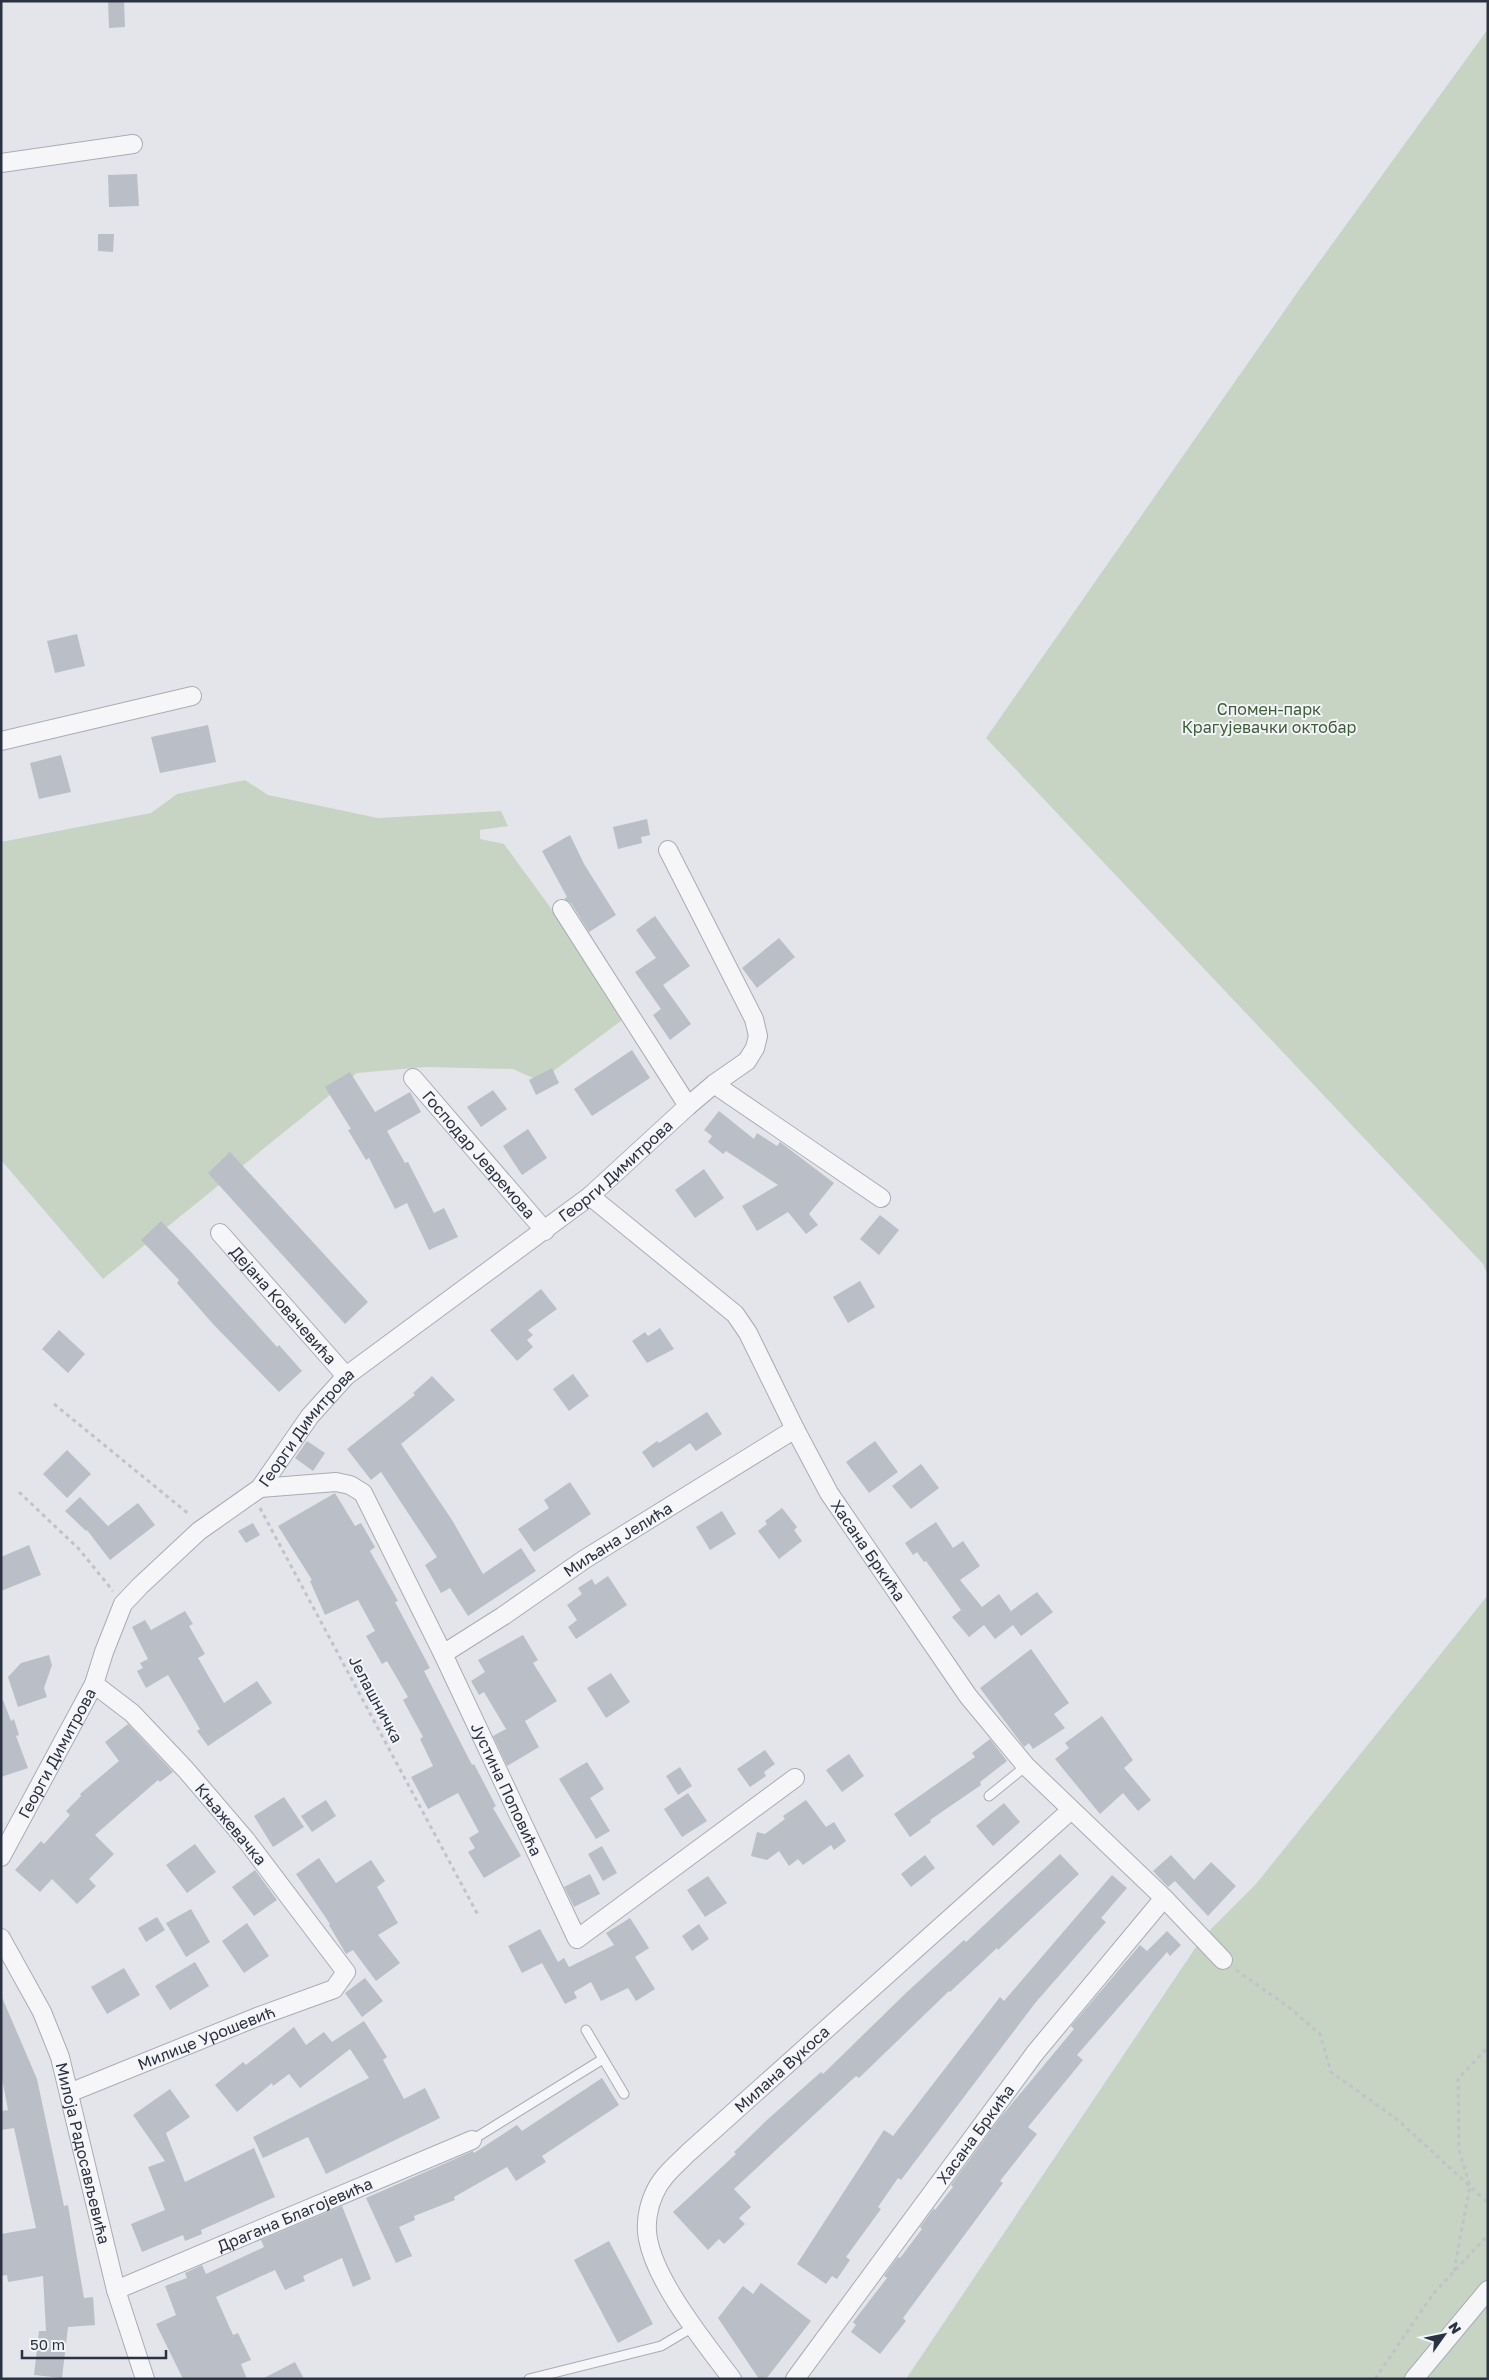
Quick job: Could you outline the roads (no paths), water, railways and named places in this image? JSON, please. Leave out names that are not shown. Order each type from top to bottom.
[{"type":"street","points":[[1,163],[133,144]]},
{"type":"street","points":[[1,740],[192,696]]},
{"type":"street","name":"Георги Димитрова","points":[[1,1857],[94,1684],[124,1604],[140,1586],[199,1532],[256,1491],[310,1416],[346,1376],[590,1196],[688,1106],[747,1060],[755,1048],[758,1036],[754,1019],[668,850]]},
{"type":"street","points":[[562,909],[688,1106]]},
{"type":"street","name":"Господар Јевремова","points":[[413,1078],[545,1231]]},
{"type":"street","points":[[714,1084],[881,1198]]},
{"type":"street","name":"Хасана Бркића","points":[[590,1196],[735,1314],[752,1340],[795,1429],[829,1492],[968,1696],[1026,1766],[1164,1898],[1223,1960]]},
{"type":"street","name":"Дејана Ковачевића","points":[[220,1233],[346,1376]]},
{"type":"street","name":"Миљана Јелића","points":[[443,1654],[503,1616],[585,1559],[795,1429]]},
{"type":"street","name":"Јустина Поповића","points":[[256,1491],[336,1482],[350,1485],[364,1493],[443,1654],[577,1938],[795,1778]]},
{"type":"street","name":"Књажевачка","points":[[94,1684],[132,1713],[186,1770],[246,1840],[346,1972],[342,1980]]},
{"type":"street","name":"Милана Вукоса","points":[[732,2379],[692,2327],[662,2276],[653,2256],[647,2237],[648,2216],[653,2195],[666,2174],[1071,1810]]},
{"type":"street","name":"Хасана Бркића","points":[[795,2379],[1035,2053],[1164,1898]]},
{"type":"street","name":"Милоја Радосављевића","points":[[1,1938],[42,2012],[60,2057],[116,2290],[145,2379]]},
{"type":"street","name":"Милице Урошевић","points":[[68,2093],[248,2021],[334,1989],[342,1980]]},
{"type":"street","name":"Драгана Благојевића","points":[[116,2290],[472,2140]]},
{"type":"street","points":[[1414,2379],[1488,2290]]},
{"type":"lane","points":[[989,1796],[1026,1766]]},
{"type":"lane","points":[[586,2030],[624,2094]]},
{"type":"lane","points":[[472,2140],[603,2059]]},
{"type":"lane","points":[[529,2379],[661,2346],[692,2327]]},
{"type":"park label","name":"Спомен-парк Крагујевачки октобар","points":[[1269,718]]}]
